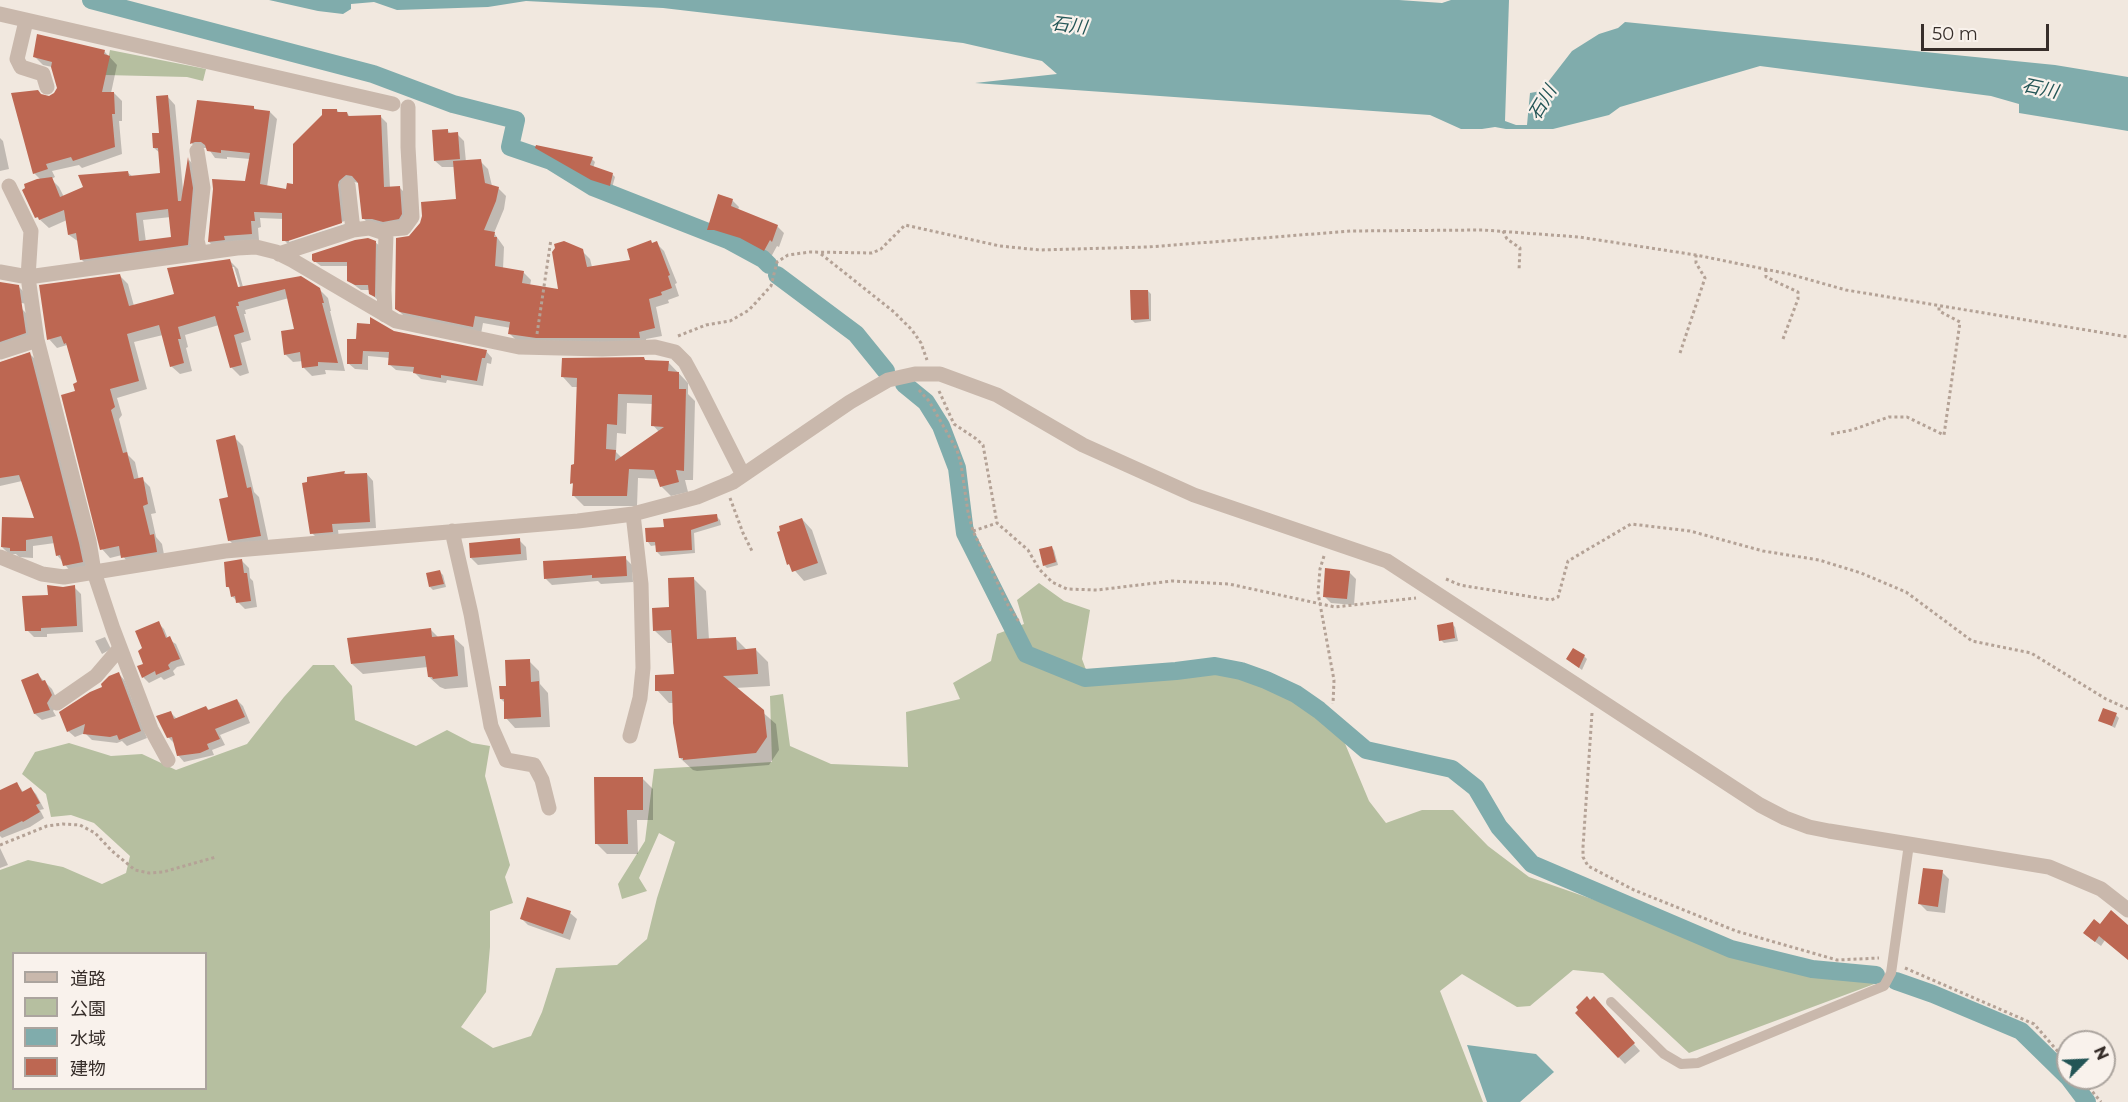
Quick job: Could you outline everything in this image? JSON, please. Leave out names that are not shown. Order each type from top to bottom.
[{"type":"street","points":[[0,14],[401,105],[408,147],[412,217],[404,228],[392,229],[384,233],[369,228],[352,230],[279,254]]},
{"type":"street","points":[[26,21],[17,59],[21,67],[44,74],[47,87]]},
{"type":"street","points":[[196,151],[203,188],[197,240],[200,254]]},
{"type":"street","points":[[348,185],[352,230]]},
{"type":"street","points":[[9,186],[31,231],[28,277],[37,340],[89,541],[94,572],[151,729],[168,760]]},
{"type":"street","points":[[384,233],[386,235],[385,315]]},
{"type":"street","points":[[0,272],[28,277],[256,247],[279,254],[396,321],[489,341],[534,347],[602,349],[655,347],[665,349],[675,352],[685,362],[743,475]]},
{"type":"street","points":[[0,352],[37,340]]},
{"type":"street","points":[[0,557],[42,574],[64,578],[225,551],[578,521],[633,514],[697,497],[726,485],[850,402],[888,380],[915,374],[940,374],[997,395],[1083,445],[1194,495],[1387,561],[1760,805],[1785,818],[1809,827],[2049,867],[2102,889],[2128,910]]},
{"type":"street","points":[[630,736],[640,698],[643,668],[642,595],[633,514]]},
{"type":"street","points":[[452,531],[471,614],[491,726],[506,760],[534,765],[542,780],[549,808]]},
{"type":"street","points":[[57,703],[96,676],[120,648]]},
{"type":"lane","points":[[1611,1002],[1664,1054],[1681,1064],[1698,1063],[1884,986],[1893,963],[1909,844]]},
{"type":"path","points":[[665,349],[668,340],[687,331],[730,321],[749,310],[771,286],[777,262],[788,255],[810,252],[872,253],[881,249],[905,225],[1000,246],[1040,250],[1148,248],[1351,231],[1484,230],[1579,237],[1696,255],[1766,269],[1846,290],[2128,337]]},
{"type":"path","points":[[1503,231],[1507,239],[1520,248],[1519,271]]},
{"type":"path","points":[[534,347],[550,239]]},
{"type":"path","points":[[820,253],[894,312],[912,330],[921,343],[954,424],[983,446],[997,523],[1028,550],[1039,569],[1052,582],[1067,589],[1097,590],[1172,581],[1229,584],[1335,608],[1419,597],[1428,589]]},
{"type":"path","points":[[1680,353],[1705,278],[1696,263],[1696,255]]},
{"type":"path","points":[[1766,269],[1766,277],[1798,292],[1798,299],[1783,339]]},
{"type":"path","points":[[1831,434],[1852,430],[1889,417],[1907,417],[1944,435],[1960,322],[1939,311],[1939,305]]},
{"type":"path","points":[[905,376],[929,401],[957,450],[973,531],[1008,605],[1019,622]]},
{"type":"path","points":[[726,485],[752,551]]},
{"type":"path","points":[[973,531],[997,523]]},
{"type":"path","points":[[1440,577],[1460,585],[1551,600],[1558,597],[1568,561],[1631,524],[1690,531],[1763,552],[1819,560],[1861,573],[1906,592],[1972,641],[2031,653],[2106,699],[2128,709]]},
{"type":"path","points":[[1329,540],[1320,569],[1318,593],[1334,680],[1333,704]]},
{"type":"path","points":[[1593,696],[1583,847],[1583,857],[1588,866],[1634,890],[1736,931],[1837,960],[1877,957],[1893,963],[2034,1024],[2056,1049]]},
{"type":"path","points":[[0,845],[47,826],[63,824],[80,825],[95,832],[112,851],[135,870],[142,872],[163,872],[216,857]]},
{"type":"path","points":[[2090,1090],[2101,1102]]},
{"type":"green space","points":[[110,50],[206,69],[203,81],[187,77],[105,75]]},
{"type":"green space","points":[[1039,583],[1064,601],[1090,610],[1082,659],[1092,686],[1217,672],[1267,685],[1301,703],[1341,734],[1369,801],[1386,823],[1422,810],[1453,810],[1488,846],[1529,877],[1629,912],[1731,955],[1814,974],[1877,983],[1689,1053],[1603,973],[1573,970],[1530,1006],[1517,1007],[1462,974],[1440,991],[1483,1102],[0,1102],[0,870],[28,860],[63,867],[102,884],[126,873],[130,856],[94,823],[71,815],[51,817],[46,794],[22,774],[35,752],[69,743],[111,756],[142,754],[176,770],[247,744],[313,665],[334,665],[352,686],[355,720],[416,746],[447,730],[472,743],[490,746],[485,776],[510,865],[505,877],[513,903],[490,911],[486,992],[461,1027],[493,1048],[531,1036],[542,1012],[556,968],[617,965],[647,939],[675,842],[659,833],[639,878],[647,891],[622,899],[618,884],[645,841],[654,769],[772,762],[770,696],[783,694],[790,746],[831,764],[908,767],[906,712],[960,699],[953,683],[991,661],[997,634],[1024,624],[1017,600]]},
{"type":"water","name":"石川","points":[[269,0],[1399,0],[1442,3],[1451,0],[1509,0],[1505,121],[1516,125],[1527,125],[1530,93],[1541,91],[1572,51],[1599,34],[1618,28],[1625,22],[2055,65],[2128,77],[2128,131],[2019,113],[2019,104],[1991,96],[1760,66],[1620,107],[1609,115],[1553,129],[1495,127],[1461,129],[1430,115],[975,83],[1057,74],[1042,61],[963,43],[663,8],[526,1],[488,7],[397,10],[374,2],[351,4],[351,9],[343,14]]},
{"type":"water","points":[[1467,1045],[1536,1054],[1554,1072],[1520,1102],[1487,1102]]},
{"type":"building","points":[[37,34],[105,50],[104,54],[110,56],[102,92],[114,92],[115,114],[112,114],[115,147],[73,161],[71,157],[46,164],[48,169],[33,174],[11,93],[38,90],[41,94],[49,96],[57,88],[51,67],[52,62],[33,57]]},
{"type":"building","points":[[168,95],[178,201],[181,201],[188,157],[193,188],[188,245],[80,260],[76,233],[68,235],[64,210],[39,220],[38,217],[35,218],[22,190],[25,188],[24,184],[52,177],[60,197],[83,187],[78,175],[128,171],[129,176],[160,173],[158,148],[153,148],[152,133],[159,133],[156,96]],"holes":[[[168,209],[171,237],[139,241],[136,213]]]},
{"type":"building","points":[[197,100],[254,106],[254,109],[270,111],[260,184],[286,189],[287,183],[293,184],[293,144],[322,115],[322,109],[337,109],[337,112],[347,112],[348,116],[381,115],[384,187],[400,186],[402,214],[399,219],[383,222],[362,219],[358,183],[352,176],[346,175],[338,185],[342,223],[282,241],[282,213],[254,212],[255,221],[251,221],[252,234],[224,236],[225,240],[208,242],[212,179],[245,181],[250,153],[207,151],[201,142],[190,144]]},
{"type":"building","points":[[448,129],[448,133],[458,132],[460,159],[434,161],[432,130]]},
{"type":"building","points":[[536,145],[593,157],[590,165],[613,173],[610,186],[591,180],[535,148]]},
{"type":"building","points":[[481,159],[485,183],[499,187],[484,230],[495,232],[494,237],[497,237],[495,266],[524,271],[522,283],[558,289],[552,252],[555,248],[554,244],[564,241],[583,249],[587,267],[630,260],[627,249],[651,240],[652,243],[657,241],[670,275],[668,276],[672,288],[661,292],[662,295],[649,299],[655,328],[639,332],[640,338],[536,338],[508,334],[510,322],[475,316],[473,327],[395,309],[396,238],[409,236],[420,223],[421,202],[456,199],[453,161]]},
{"type":"building","points":[[718,194],[733,199],[731,206],[778,225],[772,242],[770,240],[764,251],[740,238],[707,230]]},
{"type":"building","points":[[368,238],[376,241],[375,297],[369,294],[368,285],[355,285],[347,281],[347,262],[314,262],[312,260],[312,254]]},
{"type":"building","points":[[230,259],[238,287],[301,276],[320,288],[338,363],[318,362],[318,366],[302,368],[300,352],[284,355],[281,331],[294,329],[285,289],[238,302],[239,306],[236,306],[244,332],[234,335],[242,365],[230,368],[215,316],[178,327],[181,339],[178,339],[184,363],[170,367],[159,325],[127,334],[139,381],[110,389],[115,407],[111,410],[123,453],[127,452],[134,479],[143,477],[148,504],[143,506],[150,535],[154,534],[157,552],[121,558],[119,546],[100,550],[61,395],[75,391],[73,384],[77,382],[66,343],[64,344],[61,336],[47,340],[39,285],[120,274],[129,306],[174,294],[167,268]]},
{"type":"building","points":[[0,282],[19,285],[26,333],[0,342]]},
{"type":"building","points":[[1130,290],[1148,290],[1149,319],[1131,320]]},
{"type":"building","points":[[370,317],[394,331],[487,350],[485,358],[482,358],[477,381],[413,373],[414,367],[388,365],[389,352],[363,351],[362,364],[347,364],[347,339],[356,339],[357,323],[370,324]]},
{"type":"building","points":[[30,352],[83,562],[63,566],[60,555],[56,556],[52,536],[26,540],[26,551],[10,551],[10,548],[1,547],[2,517],[34,518],[19,475],[0,478],[0,362]]},
{"type":"building","points":[[644,357],[645,360],[669,361],[668,371],[679,372],[679,389],[686,389],[684,471],[676,470],[679,482],[660,487],[654,470],[629,469],[627,496],[572,496],[573,483],[570,484],[571,465],[574,464],[577,378],[561,377],[562,358]],"holes":[[[618,394],[652,395],[651,426],[664,427],[615,461],[616,450],[606,449],[607,424],[617,425]]]},
{"type":"building","points":[[235,435],[247,488],[251,487],[261,536],[228,541],[219,499],[228,497],[216,440]]},
{"type":"building","points":[[345,471],[344,474],[367,473],[370,522],[332,524],[333,532],[310,534],[302,483],[307,482],[307,477]]},
{"type":"building","points":[[717,514],[718,521],[691,530],[692,550],[656,552],[655,542],[646,542],[645,528],[664,527],[663,519]]},
{"type":"building","points":[[802,518],[818,563],[792,572],[789,564],[787,565],[777,532],[780,531],[779,526]]},
{"type":"building","points":[[520,538],[521,554],[470,558],[469,543]]},
{"type":"building","points":[[1052,546],[1056,562],[1043,566],[1039,549]]},
{"type":"building","points":[[626,556],[627,576],[592,578],[592,575],[544,579],[543,561]]},
{"type":"building","points":[[242,559],[244,573],[247,573],[251,601],[236,603],[235,596],[231,597],[229,587],[226,587],[224,562]]},
{"type":"building","points":[[1325,568],[1350,571],[1347,599],[1323,597]]},
{"type":"building","points":[[440,570],[444,584],[429,587],[426,573]]},
{"type":"building","points":[[694,577],[697,639],[736,637],[737,650],[756,648],[758,674],[723,676],[764,710],[767,737],[756,753],[683,760],[679,758],[673,723],[672,691],[655,691],[655,675],[674,674],[671,630],[653,631],[652,608],[669,607],[668,578]]},
{"type":"building","points":[[47,585],[63,587],[75,585],[77,626],[25,631],[22,596],[48,595]]},
{"type":"building","points":[[159,621],[166,638],[170,636],[180,659],[168,665],[170,669],[156,675],[155,671],[142,678],[137,666],[143,664],[138,651],[142,648],[135,631]]},
{"type":"building","points":[[1453,622],[1455,638],[1439,641],[1437,625]]},
{"type":"building","points":[[431,628],[432,637],[454,635],[458,676],[433,679],[428,677],[425,656],[351,664],[347,638]]},
{"type":"building","points":[[1573,648],[1585,655],[1579,668],[1566,659]]},
{"type":"building","points":[[530,659],[531,682],[539,681],[541,717],[504,719],[504,699],[500,699],[499,686],[506,686],[505,660]]},
{"type":"building","points":[[119,672],[141,731],[119,740],[117,735],[110,737],[83,734],[85,724],[67,732],[59,712],[102,687],[101,684],[109,676]]},
{"type":"building","points":[[38,673],[42,681],[45,680],[52,695],[47,703],[50,710],[34,714],[21,680]]},
{"type":"building","points":[[237,699],[245,717],[215,729],[220,739],[207,744],[209,749],[200,753],[177,756],[172,737],[167,738],[156,716],[171,711],[174,719],[206,706],[208,710]]},
{"type":"building","points":[[2103,708],[2117,713],[2112,726],[2098,721]]},
{"type":"building","points":[[594,777],[643,777],[643,810],[627,810],[628,844],[595,844]]},
{"type":"building","points":[[17,782],[22,792],[31,787],[40,803],[36,805],[40,812],[0,832],[0,790]]},
{"type":"building","points":[[1923,868],[1943,870],[1938,907],[1918,904]]},
{"type":"building","points":[[527,897],[571,911],[563,934],[520,919]]},
{"type":"building","points":[[2111,910],[2128,925],[2128,960],[2099,936],[2095,942],[2083,933],[2094,919],[2100,924]]},
{"type":"building","points":[[1587,996],[1590,1000],[1594,996],[1635,1043],[1618,1058],[1575,1013],[1578,1010],[1576,1007]]},
{"type":"waterway","points":[[91,0],[373,74],[453,104],[516,120],[510,147],[551,161],[593,187],[728,240],[763,259],[769,265]]},
{"type":"waterway","points":[[777,275],[856,334],[886,371]]},
{"type":"waterway","points":[[904,384],[926,402],[941,426],[957,468],[965,533],[1026,654],[1085,678],[1215,666],[1241,671],[1266,680],[1296,694],[1319,710],[1366,750],[1452,769],[1476,788],[1499,827],[1532,864],[1731,949],[1812,969],[1876,975]]},
{"type":"waterway","points":[[1896,981],[2021,1031],[2056,1065]]},
{"type":"waterway","points":[[2078,1090],[2087,1102]]}]
